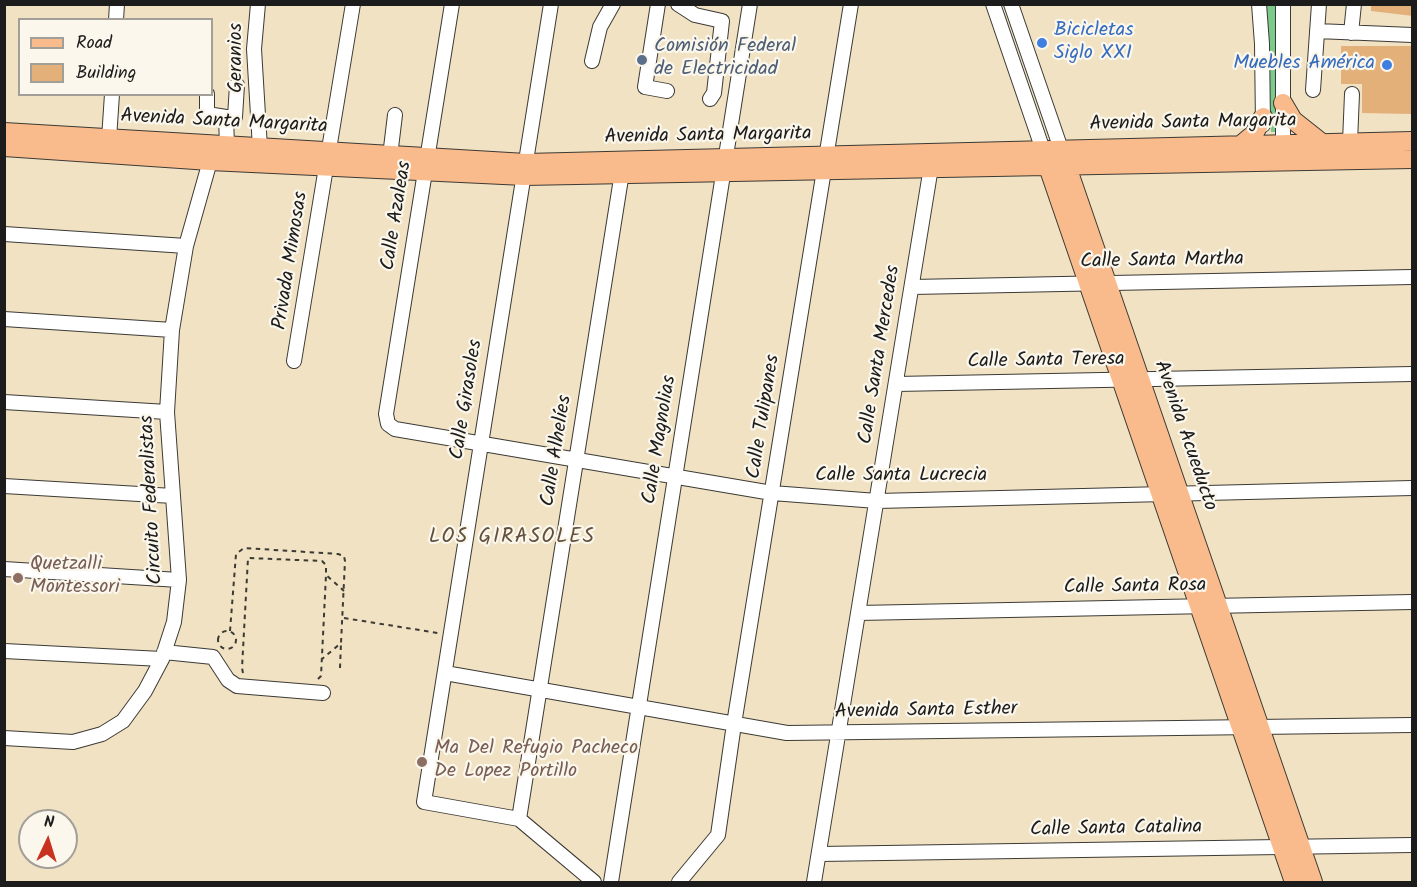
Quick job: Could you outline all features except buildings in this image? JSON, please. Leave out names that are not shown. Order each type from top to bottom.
[{"type":"main road","points":[[1283,103],[1293,120],[1322,143]]},
{"type":"main road","points":[[1242,144],[1254,134],[1263,117]]},
{"type":"main road","name":"Avenida Santa Margarita","points":[[4,132],[109,139],[217,151],[525,170],[1263,153],[1413,159]]},
{"type":"main road","name":"Avenida Santa Margarita","points":[[1283,153],[1322,143],[1413,141]]},
{"type":"main road","name":"Avenida Santa Margarita","points":[[1064,158],[1242,144],[1263,153]]},
{"type":"main road","name":"Avenida Santa Margarita","points":[[4,147],[217,151],[260,148],[328,159],[390,156],[426,164]]},
{"type":"main road","name":"Avenida Acueducto","points":[[1045,158],[1293,882]]},
{"type":"main road","name":"Avenida Acueducto","points":[[1064,158],[1313,882]]},
{"type":"street","name":"Geranios","points":[[258,4],[254,49],[260,148]]},
{"type":"street","name":"Privada Mimosas","points":[[294,361],[353,4]]},
{"type":"street","name":"Calle Azaleas","points":[[395,429],[388,424],[386,414],[452,4]]},
{"type":"street","name":"Calle Girasoles","points":[[519,819],[424,802],[551,4]]},
{"type":"street","points":[[592,61],[600,27],[613,4]]},
{"type":"street","points":[[658,4],[645,87],[666,91]]},
{"type":"street","points":[[678,4],[695,15],[723,21],[714,93],[710,99]]},
{"type":"street","name":"Calle Magnolias","points":[[610,882],[750,4]]},
{"type":"street","name":"Calle Tulipanes","points":[[679,882],[718,835],[851,4]]},
{"type":"street","name":"Avenida Acueducto","points":[[993,4],[1045,158]]},
{"type":"street","name":"Avenida Acueducto","points":[[1011,4],[1064,158]]},
{"type":"street","points":[[1260,4],[1263,153]]},
{"type":"street","points":[[1283,4],[1283,153]]},
{"type":"street","points":[[1313,90],[1319,4]]},
{"type":"street","points":[[1351,33],[1354,4]]},
{"type":"street","points":[[1317,31],[1413,35]]},
{"type":"street","points":[[207,96],[207,114],[235,117],[237,85]]},
{"type":"street","points":[[1350,142],[1352,94]]},
{"type":"street","points":[[109,139],[112,96]]},
{"type":"street","points":[[390,156],[395,115]]},
{"type":"street","name":"Circuito Federalistas","points":[[4,738],[73,742],[102,734],[123,721],[145,691],[163,656],[174,622],[179,580],[167,412],[172,330],[186,246],[226,117]]},
{"type":"street","name":"Calle Santa Mercedes","points":[[814,882],[932,161]]},
{"type":"street","name":"Calle Alhelíes","points":[[519,819],[622,168]]},
{"type":"street","points":[[4,234],[186,246]]},
{"type":"street","name":"Calle Santa Martha","points":[[912,287],[1413,277]]},
{"type":"street","points":[[4,319],[172,330]]},
{"type":"street","name":"Calle Santa Teresa","points":[[896,384],[1413,374]]},
{"type":"street","points":[[4,402],[167,412]]},
{"type":"street","name":"Calle Santa Lucrecia","points":[[395,429],[772,493],[877,501],[1413,488]]},
{"type":"street","points":[[4,486],[173,496]]},
{"type":"street","points":[[4,569],[179,580]]},
{"type":"street","name":"Calle Santa Rosa","points":[[858,613],[1413,602]]},
{"type":"street","points":[[4,651],[213,657],[228,680],[237,686],[323,693]]},
{"type":"street","name":"Avenida Santa Esther","points":[[445,673],[788,733],[1413,725]]},
{"type":"street","points":[[519,819],[594,882]]},
{"type":"street","name":"Calle Santa Catalina","points":[[819,854],[1413,845]]},
{"type":"path","points":[[230,631],[236,554],[244,548],[344,556],[344,618],[340,668]]},
{"type":"path","points":[[244,674],[242,668],[248,558],[322,561],[326,565],[326,575],[321,676],[318,679]]},
{"type":"path","points":[[326,575],[344,591]]},
{"type":"path","points":[[344,618],[450,635]]},
{"type":"path","points":[[224,631],[230,631],[235,635],[237,641],[229,650],[223,649],[218,639],[224,631]]},
{"type":"path","points":[[322,658],[341,643]]},
{"type":"green space","points":[[1265,5],[1275,5],[1278,132],[1271,132]]},
{"type":"place","name":"Bicicletas Siglo XXI","points":[[1042,43]]},
{"type":"place","name":"Comisión Federal de Electricidad","points":[[642,60]]},
{"type":"place","name":"Muebles América","points":[[1387,65]]},
{"type":"place","name":"Quetzalli Montessori","points":[[18,578]]},
{"type":"place","name":"Ma Del Refugio Pacheco De Lopez Portillo","points":[[422,762]]},
{"type":"district","name":"LOS GIRASOLES","points":[[512,538]]}]
